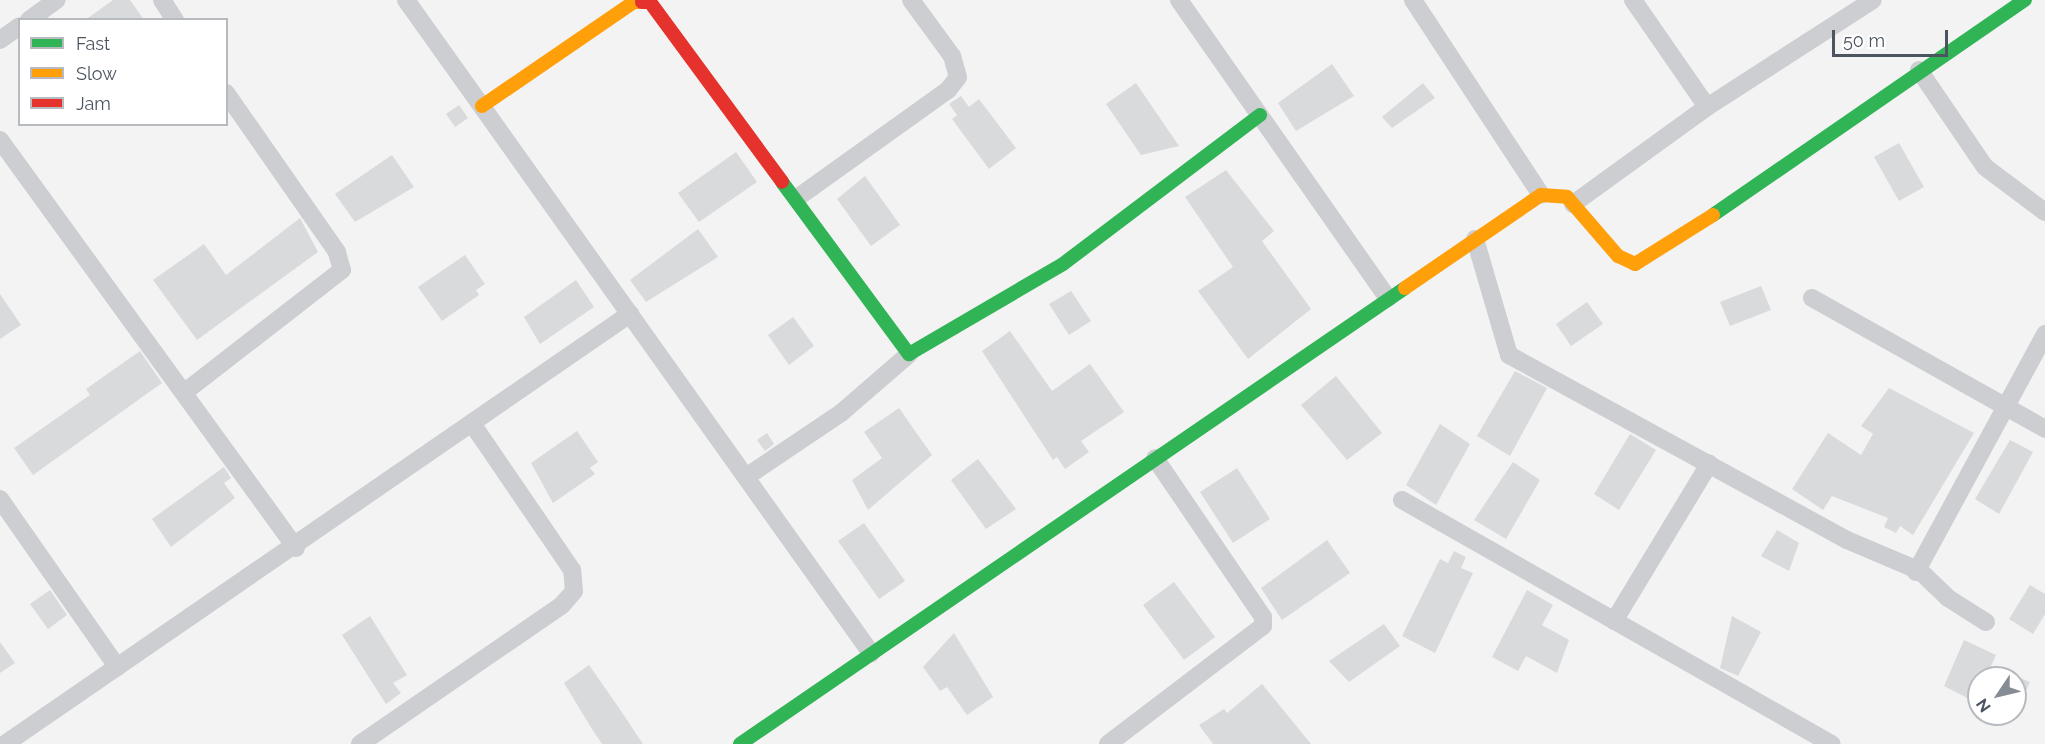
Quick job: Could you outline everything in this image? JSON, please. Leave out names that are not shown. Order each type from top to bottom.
[{"type":"street","points":[[32,18],[57,0]]},
{"type":"street","points":[[162,0],[174,18]]},
{"type":"street","points":[[406,0],[871,652]]},
{"type":"street","points":[[796,198],[948,90],[958,77],[952,56],[911,0]]},
{"type":"street","points":[[1179,0],[1388,298]]},
{"type":"street","points":[[1413,0],[1541,195]]},
{"type":"street","points":[[1633,0],[1707,106]]},
{"type":"street","points":[[1573,204],[1707,106],[1873,0]]},
{"type":"street","points":[[740,744],[871,652],[1541,195],[1561,194],[1573,204],[1618,256],[1635,264],[1645,262],[1919,70],[2025,0]]},
{"type":"street","points":[[482,106],[634,2],[650,2],[909,354]]},
{"type":"street","points":[[0,40],[18,27]]},
{"type":"street","points":[[1919,70],[1985,167],[2045,212]]},
{"type":"street","points":[[186,391],[342,270],[337,252],[228,96]]},
{"type":"street","points":[[746,477],[841,413],[909,354],[1063,264],[1260,115]]},
{"type":"street","points":[[0,140],[186,391],[296,548]]},
{"type":"street","points":[[1475,239],[1509,355],[1709,464],[1916,572],[1986,622]]},
{"type":"street","points":[[1812,298],[2003,408],[2045,429]]},
{"type":"street","points":[[5,744],[296,548],[630,314]]},
{"type":"street","points":[[1916,572],[2045,334]]},
{"type":"street","points":[[360,744],[562,605],[574,591],[572,570],[473,425]]},
{"type":"street","points":[[1108,744],[1263,626],[1263,617],[1155,458]]},
{"type":"street","points":[[1614,621],[1709,464]]},
{"type":"street","points":[[0,499],[117,667]]},
{"type":"street","points":[[1402,500],[1832,744]]},
{"type":"building","points":[[113,0],[130,0],[143,18],[88,18]]},
{"type":"building","points":[[1332,64],[1354,96],[1296,131],[1278,103]]},
{"type":"building","points":[[1136,83],[1179,146],[1141,155],[1106,104]]},
{"type":"building","points":[[1423,83],[1435,98],[1392,128],[1382,117]]},
{"type":"building","points":[[961,96],[969,107],[979,99],[1016,148],[989,169],[952,119],[957,115],[949,104]]},
{"type":"building","points":[[459,105],[468,118],[455,127],[446,114]]},
{"type":"building","points":[[1899,143],[1924,187],[1899,201],[1874,157]]},
{"type":"building","points":[[736,152],[757,182],[699,222],[678,193]]},
{"type":"building","points":[[392,155],[414,187],[355,222],[335,194]]},
{"type":"building","points":[[1226,170],[1274,231],[1262,241],[1311,309],[1248,359],[1198,291],[1233,267],[1185,197]]},
{"type":"building","points":[[865,176],[900,225],[871,246],[837,199]]},
{"type":"building","points":[[300,218],[318,252],[197,340],[153,280],[204,244],[226,275]]},
{"type":"building","points":[[698,229],[718,257],[646,302],[630,280]]},
{"type":"building","points":[[465,255],[485,284],[476,290],[479,295],[442,321],[418,287]]},
{"type":"building","points":[[576,280],[594,307],[540,344],[524,317]]},
{"type":"building","points":[[1761,286],[1771,310],[1730,326],[1720,302]]},
{"type":"building","points":[[1071,291],[1091,321],[1069,335],[1049,304]]},
{"type":"building","points":[[0,294],[21,325],[0,339]]},
{"type":"building","points":[[1587,302],[1603,324],[1571,346],[1556,324]]},
{"type":"building","points":[[793,317],[814,346],[789,365],[768,335]]},
{"type":"building","points":[[1010,331],[1052,391],[1090,364],[1124,412],[1081,441],[1089,452],[1065,469],[1057,457],[1053,460],[982,351]]},
{"type":"building","points":[[140,351],[162,383],[33,475],[14,448],[90,395],[86,389]]},
{"type":"building","points":[[1515,371],[1547,388],[1510,456],[1477,436]]},
{"type":"building","points":[[1336,376],[1382,433],[1347,460],[1301,405]]},
{"type":"building","points":[[1889,388],[1974,433],[1913,535],[1900,526],[1896,533],[1884,527],[1888,518],[1832,496],[1823,510],[1792,489],[1828,433],[1861,455],[1873,434],[1861,426]]},
{"type":"building","points":[[899,408],[932,455],[868,510],[852,480],[882,458],[864,432]]},
{"type":"building","points":[[1440,424],[1470,444],[1436,505],[1406,485]]},
{"type":"building","points":[[577,431],[598,462],[590,468],[595,474],[553,503],[531,463]]},
{"type":"building","points":[[767,433],[774,444],[765,451],[757,440]]},
{"type":"building","points":[[1630,434],[1656,450],[1619,510],[1594,494]]},
{"type":"building","points":[[2010,440],[2033,452],[1999,514],[1975,499]]},
{"type":"building","points":[[978,459],[1016,509],[986,529],[951,480]]},
{"type":"building","points":[[1513,462],[1540,480],[1506,539],[1474,520]]},
{"type":"building","points":[[224,467],[231,478],[224,483],[235,498],[171,547],[152,519]]},
{"type":"building","points":[[1237,468],[1270,519],[1233,543],[1200,492]]},
{"type":"building","points":[[864,523],[905,581],[879,599],[838,541]]},
{"type":"building","points":[[1777,530],[1799,543],[1789,571],[1761,556]]},
{"type":"building","points":[[1327,540],[1350,573],[1282,620],[1261,588]]},
{"type":"building","points":[[1454,551],[1466,557],[1461,568],[1473,573],[1435,653],[1402,636],[1440,559],[1448,563]]},
{"type":"building","points":[[1174,582],[1215,637],[1184,660],[1143,605]]},
{"type":"building","points":[[2030,585],[2045,594],[2045,614],[2033,634],[2009,619]]},
{"type":"building","points":[[50,590],[67,615],[48,629],[30,604]]},
{"type":"building","points":[[1527,590],[1553,605],[1542,625],[1569,640],[1557,673],[1526,656],[1518,671],[1492,657]]},
{"type":"building","points":[[370,616],[407,675],[393,683],[401,693],[386,704],[342,635]]},
{"type":"building","points":[[1732,616],[1761,632],[1738,676],[1720,668]]},
{"type":"building","points":[[1384,624],[1400,646],[1349,682],[1329,661]]},
{"type":"building","points":[[954,633],[993,697],[967,715],[947,687],[940,691],[923,667]]},
{"type":"building","points":[[1964,640],[1996,655],[1991,666],[1967,666],[1967,698],[1944,686]]},
{"type":"building","points":[[0,642],[15,663],[0,673]]},
{"type":"building","points":[[589,665],[643,744],[602,744],[564,683]]},
{"type":"building","points":[[1262,684],[1311,744],[1213,744],[1199,725],[1224,709],[1227,713]]},
{"type":"traffic: fast","points":[[1713,215],[2025,0]]},
{"type":"traffic: fast","points":[[782,182],[909,354],[1063,264],[1260,115]]},
{"type":"traffic: fast","points":[[740,744],[1405,288]]},
{"type":"traffic: slow","points":[[482,106],[634,2],[642,2]]},
{"type":"traffic: slow","points":[[1405,288],[1541,195],[1567,197],[1618,256],[1635,264],[1713,215]]},
{"type":"traffic: jam","points":[[642,2],[650,2],[782,182]]}]
